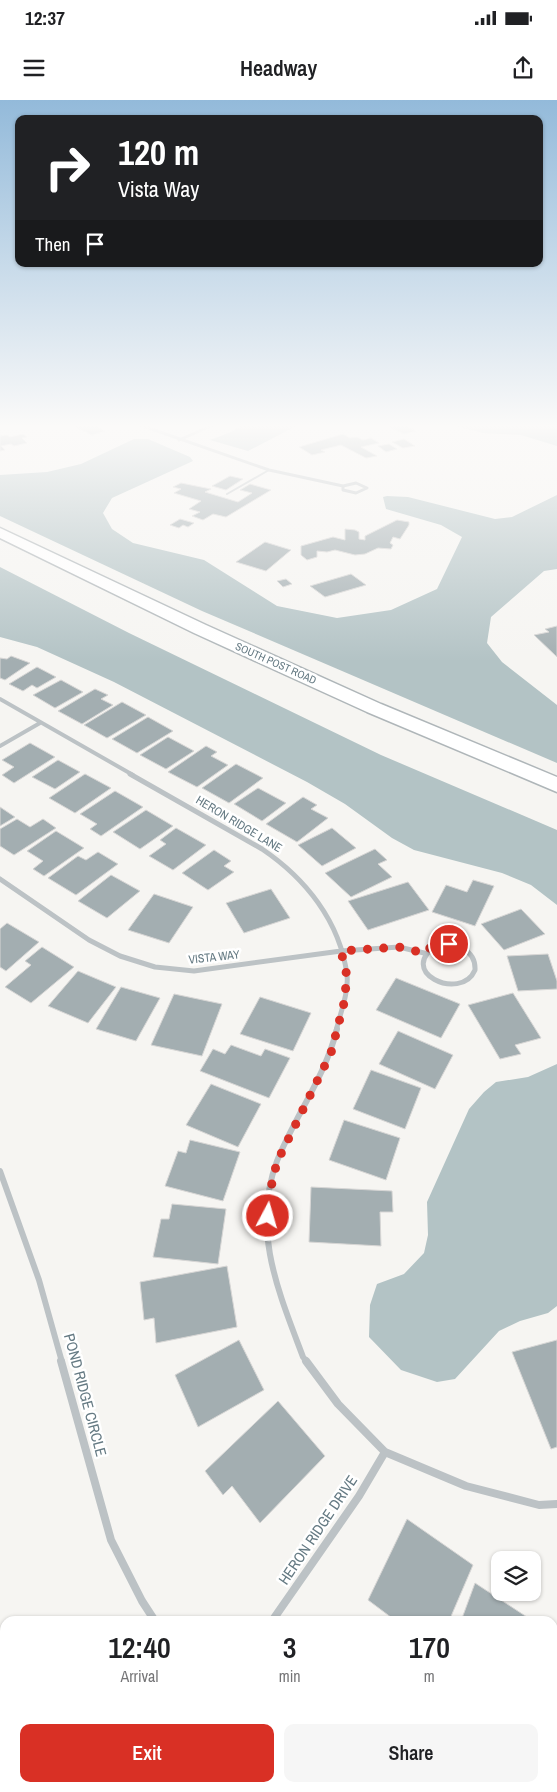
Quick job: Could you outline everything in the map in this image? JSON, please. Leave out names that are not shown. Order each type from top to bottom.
[{"type":"street","name":"SOUTH POST ROAD","points":[[0,532],[200,629],[356,700],[557,785]]},
{"type":"street","name":"HERON RIDGE LANE","points":[[0,699],[262,849],[283,863],[303,882],[327,915],[341,951],[347,976],[344,1003],[331,1053],[277,1162],[268,1200],[267,1247],[280,1296],[303,1357],[338,1404],[385,1452],[466,1486],[539,1505],[557,1504]]},
{"type":"street","points":[[0,746],[40,723]]},
{"type":"street","name":"VISTA WAY","points":[[0,879],[89,940],[120,956],[155,967],[194,971],[341,951],[399,947],[424,953]]},
{"type":"street","points":[[439,944],[459,946],[474,959],[476,967],[473,974],[467,980],[458,984],[437,982],[428,976],[423,968],[421,960],[424,953],[439,944]]},
{"type":"street","name":"POND RIDGE CIRCLE","points":[[0,1171],[3,1188],[39,1280],[111,1540],[142,1601],[152,1616]]},
{"type":"street","name":"HERON RIDGE DRIVE","points":[[275,1616],[358,1496],[385,1452]]},
{"type":"shaded area","points":[[0,504],[108,504],[103,513],[112,529],[133,543],[204,560],[277,606],[337,618],[391,610],[437,589],[462,537],[441,525],[386,509],[385,504],[436,504],[495,519],[512,517],[539,504],[557,504],[557,569],[544,571],[491,617],[487,643],[502,662],[557,705],[557,763],[202,611],[0,516]]},
{"type":"shaded area","points":[[0,567],[129,633],[381,755],[557,830],[557,905],[531,885],[502,873],[414,850],[392,838],[345,804],[307,782],[114,682],[37,647],[0,637]]},
{"type":"shaded area","points":[[557,1064],[557,1306],[548,1313],[520,1321],[499,1331],[455,1379],[437,1382],[401,1370],[369,1337],[370,1305],[377,1284],[404,1274],[424,1253],[428,1235],[427,1202],[469,1109],[496,1082],[528,1077]]},
{"type":"building","points":[[197,504],[248,504],[226,517],[213,514],[203,520],[192,516],[200,512],[189,509]]},
{"type":"building","points":[[180,519],[194,523],[188,527],[183,525],[179,528],[170,525]]},
{"type":"building","points":[[397,520],[409,522],[409,525],[400,539],[393,537],[390,543],[393,545],[391,549],[378,548],[365,554],[355,555],[335,550],[327,552],[317,551],[317,557],[307,560],[301,555],[301,546],[333,537],[345,540],[345,529],[359,532],[359,539],[365,540],[365,536]]},
{"type":"building","points":[[265,542],[291,550],[266,571],[236,562]]},
{"type":"building","points":[[351,574],[366,585],[325,597],[310,586]]},
{"type":"building","points":[[286,579],[292,584],[283,587],[277,581]]},
{"type":"building","points":[[557,626],[557,657],[534,635],[549,632],[545,629]]},
{"type":"building","points":[[11,656],[30,663],[5,680],[0,678],[0,658],[7,659]]},
{"type":"building","points":[[37,667],[56,677],[37,688],[32,685],[23,691],[9,684]]},
{"type":"building","points":[[61,680],[83,692],[55,708],[33,695]]},
{"type":"building","points":[[95,689],[108,695],[101,699],[113,705],[82,724],[58,711]]},
{"type":"building","points":[[122,702],[146,715],[107,738],[84,725]]},
{"type":"building","points":[[148,717],[173,731],[137,753],[112,739]]},
{"type":"building","points":[[168,737],[194,751],[166,769],[140,755]]},
{"type":"building","points":[[30,743],[55,757],[14,783],[2,775],[14,767],[2,760]]},
{"type":"building","points":[[206,746],[217,752],[211,756],[228,765],[197,787],[168,772]]},
{"type":"building","points":[[58,760],[80,772],[55,789],[32,777]]},
{"type":"building","points":[[236,764],[263,778],[229,803],[202,788]]},
{"type":"building","points":[[85,774],[111,788],[75,813],[49,798]]},
{"type":"building","points":[[258,788],[286,803],[262,821],[234,804]]},
{"type":"building","points":[[115,791],[143,807],[101,836],[90,829],[97,824],[80,814]]},
{"type":"building","points":[[303,797],[317,805],[311,809],[328,818],[297,842],[266,824]]},
{"type":"building","points":[[0,807],[15,817],[0,826]]},
{"type":"building","points":[[146,810],[173,826],[140,849],[113,832]]},
{"type":"building","points":[[17,819],[30,827],[43,819],[56,828],[14,855],[0,846],[0,829]]},
{"type":"building","points":[[176,828],[206,845],[173,870],[149,856],[166,844],[160,840]]},
{"type":"building","points":[[332,828],[356,848],[322,866],[298,845]]},
{"type":"building","points":[[56,831],[84,848],[44,876],[33,869],[43,861],[27,851]]},
{"type":"building","points":[[375,849],[387,860],[378,864],[392,877],[351,897],[325,873]]},
{"type":"building","points":[[214,850],[231,861],[224,866],[234,872],[208,890],[182,873]]},
{"type":"building","points":[[98,852],[118,864],[76,895],[48,878],[78,856],[86,860]]},
{"type":"building","points":[[111,875],[140,891],[107,918],[78,901]]},
{"type":"building","points":[[473,880],[494,886],[475,926],[432,912],[446,885],[467,892]]},
{"type":"building","points":[[408,882],[429,910],[368,930],[348,901]]},
{"type":"building","points":[[271,889],[290,918],[244,933],[226,903]]},
{"type":"building","points":[[154,894],[193,907],[169,943],[128,930]]},
{"type":"building","points":[[521,909],[545,934],[504,950],[481,924]]},
{"type":"building","points":[[7,923],[39,942],[6,971],[0,967],[0,929]]},
{"type":"building","points":[[42,947],[74,967],[31,1003],[5,987],[31,965],[25,961]]},
{"type":"building","points":[[548,954],[557,981],[557,989],[518,991],[507,956]]},
{"type":"building","points":[[78,971],[116,987],[88,1023],[48,1006]]},
{"type":"building","points":[[396,978],[460,1004],[441,1038],[376,1010]]},
{"type":"building","points":[[121,987],[160,998],[136,1041],[96,1029]]},
{"type":"building","points":[[513,993],[541,1038],[515,1045],[521,1054],[500,1059],[468,1005]]},
{"type":"building","points":[[174,994],[222,1004],[202,1056],[151,1045]]},
{"type":"building","points":[[260,997],[311,1013],[293,1051],[240,1034]]},
{"type":"building","points":[[398,1031],[453,1055],[435,1089],[379,1064]]},
{"type":"building","points":[[231,1045],[261,1056],[265,1049],[290,1058],[269,1098],[200,1071],[213,1049],[225,1054]]},
{"type":"building","points":[[371,1070],[421,1088],[405,1129],[353,1109]]},
{"type":"building","points":[[211,1084],[261,1104],[238,1147],[186,1125]]},
{"type":"building","points":[[344,1120],[400,1138],[386,1180],[329,1160]]},
{"type":"building","points":[[190,1140],[240,1152],[223,1201],[165,1186],[178,1151],[186,1153]]},
{"type":"building","points":[[311,1187],[392,1191],[393,1212],[380,1212],[381,1246],[309,1242]]},
{"type":"building","points":[[172,1204],[226,1209],[218,1264],[153,1257],[161,1219],[169,1219]]},
{"type":"building","points":[[227,1266],[237,1327],[156,1343],[154,1318],[144,1320],[140,1282]]},
{"type":"building","points":[[239,1340],[264,1390],[198,1427],[175,1375]]},
{"type":"building","points":[[557,1340],[557,1447],[551,1449],[512,1352]]},
{"type":"building","points":[[278,1401],[325,1456],[260,1523],[232,1486],[223,1495],[205,1471]]},
{"type":"building","points":[[407,1519],[473,1565],[451,1616],[389,1616],[368,1600]]},
{"type":"building","points":[[475,1583],[491,1593],[491,1601],[502,1601],[525,1616],[463,1616]]},
{"type":"route","points":[[268,1216],[268,1200],[277,1162],[331,1053],[344,1003],[347,976],[341,951],[399,947],[424,953],[439,944],[449,944]]}]
